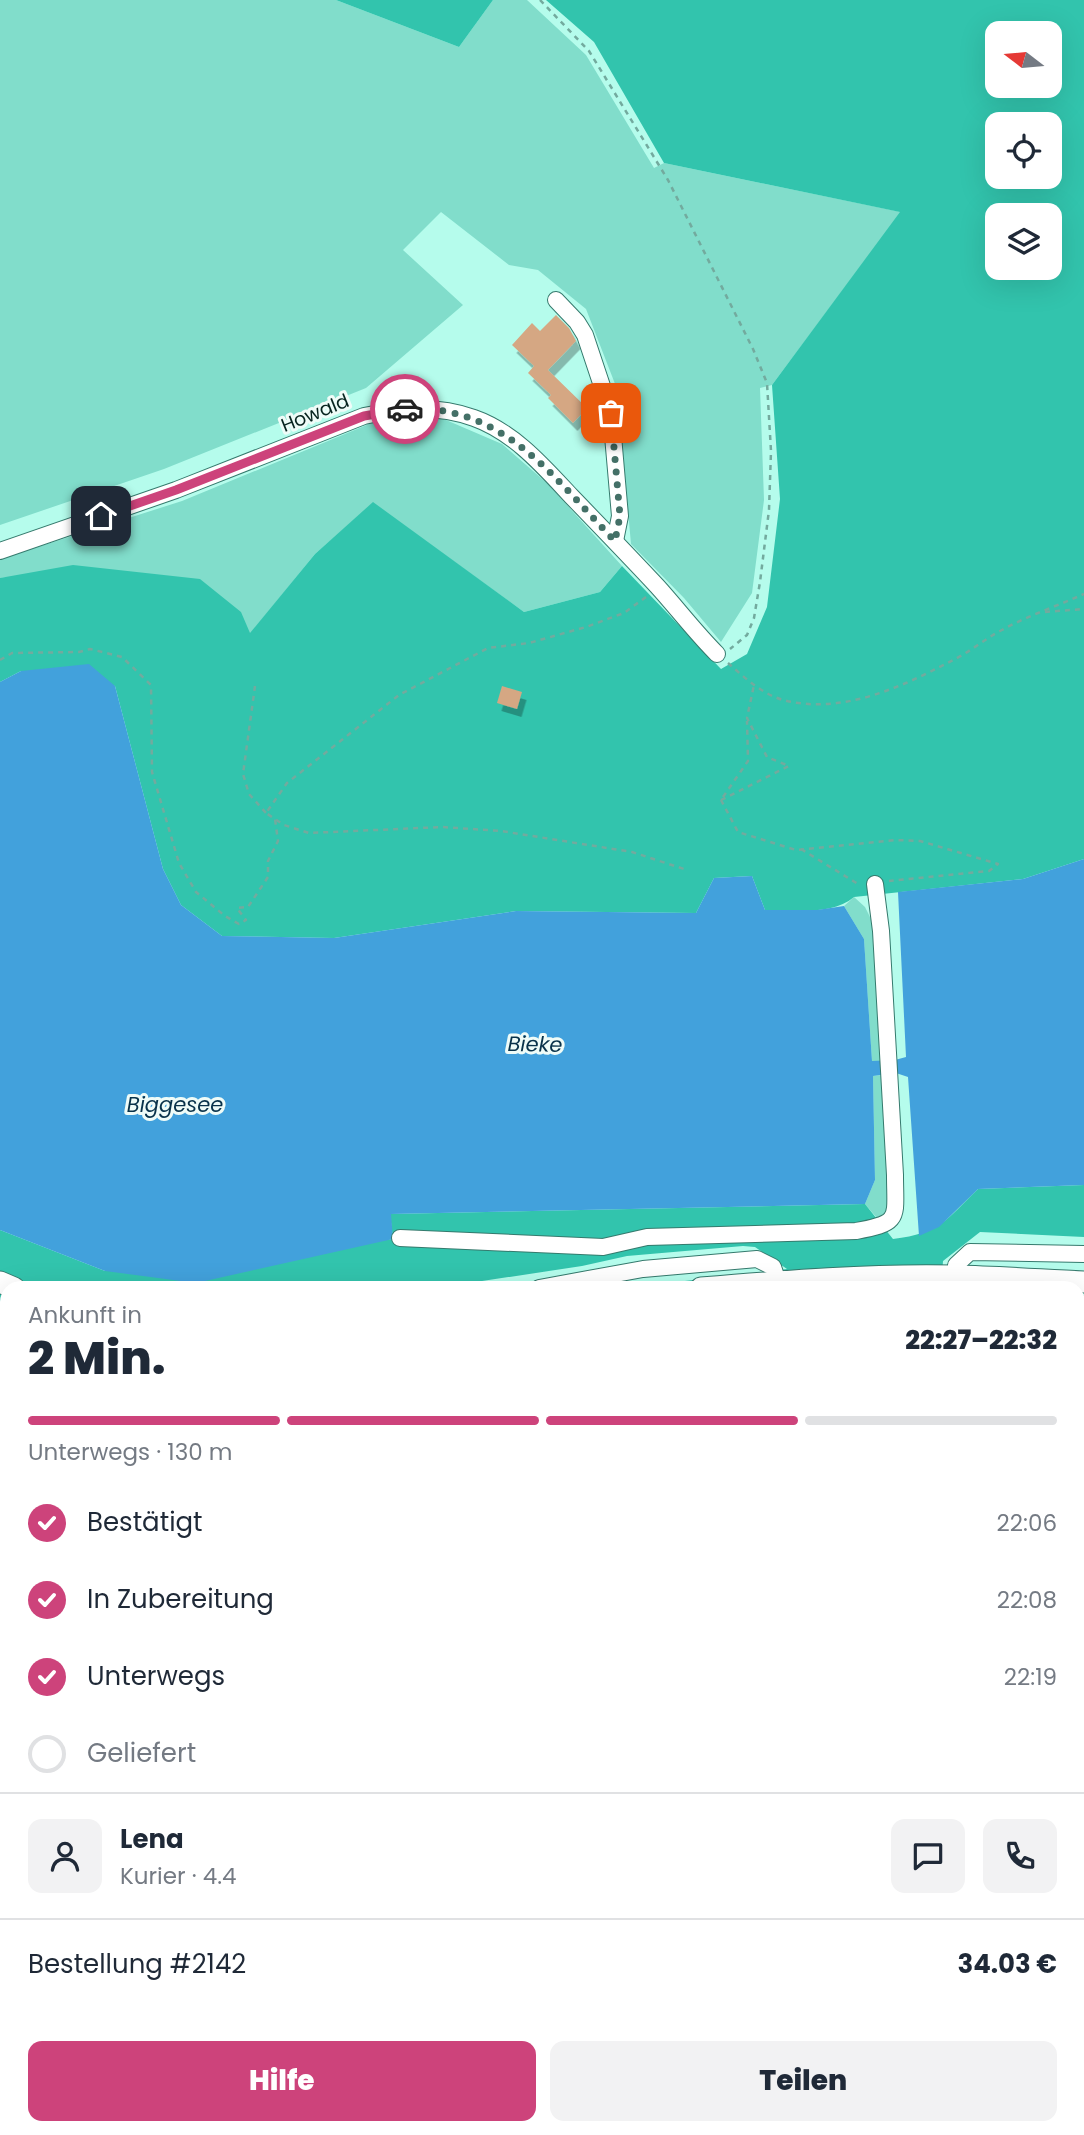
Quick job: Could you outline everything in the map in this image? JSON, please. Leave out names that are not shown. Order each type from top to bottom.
[{"type":"main road","points":[[796,1281],[887,1276],[1063,1281]]},
{"type":"street","points":[[556,300],[586,335],[611,413],[620,516],[615,541]]},
{"type":"street","name":"Howald","points":[[0,551],[176,490],[364,416],[418,408],[446,411],[474,418],[501,431],[529,453],[615,541],[717,653]]},
{"type":"street","points":[[400,1238],[603,1247],[647,1237],[856,1231],[883,1226],[895,1214],[881,931],[875,884]]},
{"type":"street","points":[[603,1247],[610,1275]]},
{"type":"street","points":[[956,1276],[956,1265],[970,1252],[1084,1254]]},
{"type":"street","points":[[577,1281],[643,1269],[757,1259],[773,1267],[778,1281]]},
{"type":"path","points":[[540,0],[589,51],[668,180],[753,349],[766,383],[771,451],[769,510],[754,618],[747,635],[736,647],[717,653]]},
{"type":"path","points":[[266,813],[287,782],[399,695],[488,648],[529,643],[586,628],[624,613],[659,588]]},
{"type":"path","points":[[717,653],[754,685],[785,701],[847,703],[892,688],[935,669],[1002,630],[1084,594]]},
{"type":"path","points":[[1043,612],[1084,608]]},
{"type":"path","points":[[0,660],[12,653],[79,652],[90,649],[122,657],[151,685],[152,772],[179,863],[196,892],[239,924],[246,920],[237,908],[248,907],[268,877],[268,861],[278,841],[275,819]]},
{"type":"path","points":[[721,800],[748,761],[747,718],[754,685]]},
{"type":"path","points":[[255,686],[243,774],[249,794],[266,813],[284,825],[309,833],[442,827],[501,831],[632,852],[684,869]]},
{"type":"path","points":[[721,800],[789,766],[767,757],[747,718]]},
{"type":"path","points":[[721,800],[738,832],[796,849],[895,840],[920,841],[998,864],[989,871],[902,878],[858,885],[801,849]]},
{"type":"green space","points":[[0,0],[336,0],[459,47],[493,0],[527,0],[586,55],[654,168],[664,163],[901,212],[772,385],[760,388],[764,500],[752,593],[721,642],[684,598],[631,544],[617,389],[586,309],[538,270],[509,265],[441,212],[403,250],[463,305],[366,388],[164,469],[0,525]]},
{"type":"green space","points":[[336,0],[493,0],[459,47]]},
{"type":"green space","points":[[546,0],[1084,0],[1084,859],[1023,879],[854,897],[835,907],[812,911],[765,910],[752,876],[714,878],[696,913],[516,911],[334,938],[222,936],[181,905],[163,869],[115,686],[21,671],[0,682],[0,578],[73,565],[200,579],[241,612],[250,633],[315,554],[373,502],[524,612],[600,592],[622,566],[721,669],[747,654],[767,607],[780,499],[772,385],[900,212],[664,163],[594,42]]},
{"type":"green space","points":[[439,417],[502,444],[548,484],[622,566],[600,592],[524,612],[373,503],[315,554],[250,634],[10,577],[0,578],[0,559],[182,501],[374,422]]},
{"type":"green space","points":[[854,897],[865,907],[875,927],[882,1061],[872,1061],[864,939],[844,906]]},
{"type":"green space","points":[[883,1075],[892,1211],[877,1218],[865,1204],[875,1180],[873,1076]]},
{"type":"green space","points":[[1084,1185],[1084,1237],[980,1232],[943,1261],[942,1281],[685,1281],[787,1269],[755,1247],[743,1246],[627,1256],[582,1266],[482,1281],[0,1281],[0,1230],[105,1271],[393,1239],[390,1214],[865,1204],[893,1239],[933,1229],[950,1217],[978,1189]]},
{"type":"water","name":"Biggesee","points":[[89,664],[115,686],[163,869],[181,905],[222,936],[334,938],[516,911],[696,913],[714,878],[752,876],[765,910],[817,910],[844,906],[864,939],[872,1061],[906,1057],[898,892],[1023,879],[1084,859],[1084,1185],[978,1189],[939,1227],[919,1236],[908,1077],[896,1073],[873,1076],[875,1180],[865,1204],[391,1214],[393,1239],[205,1281],[181,1281],[105,1271],[0,1230],[0,682],[21,671]]},
{"type":"building","points":[[556,315],[569,328],[576,341],[548,370],[587,408],[573,423],[548,398],[551,395],[528,373],[534,366],[512,345],[532,323],[540,331]]},
{"type":"building","points":[[502,686],[522,692],[517,709],[497,703]]},
{"type":"way so far","points":[[405,409],[446,411],[474,418],[501,431],[529,453],[615,541],[620,516],[611,413]]},
{"type":"route","points":[[101,516],[176,490],[364,416],[405,409]]},
{"type":"water label","name":"Bieke","points":[[535,1044]]}]
